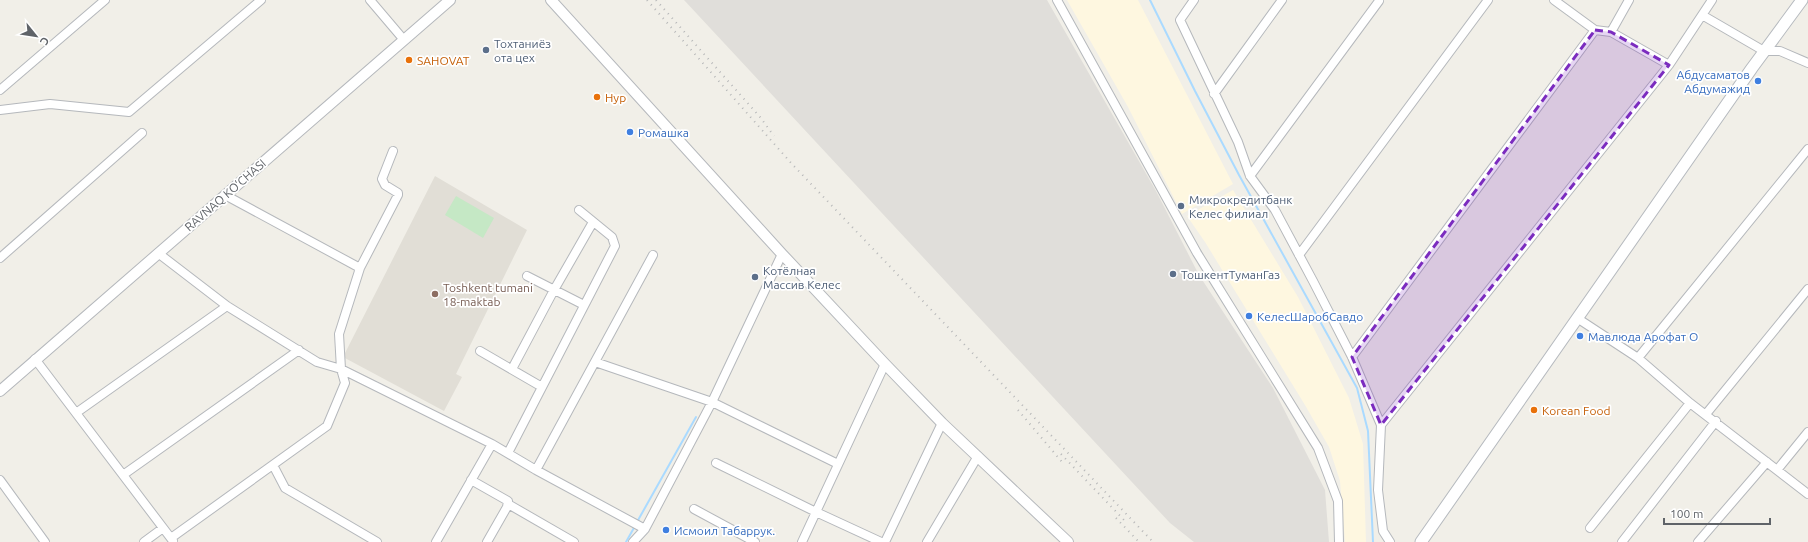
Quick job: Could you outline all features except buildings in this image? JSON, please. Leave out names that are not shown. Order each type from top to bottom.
[{"type":"main road","points":[[1421,542],[1764,51],[1802,0]]},
{"type":"street","points":[[0,90],[105,0]]},
{"type":"street","points":[[0,110],[50,104],[129,112],[261,0]]},
{"type":"street","points":[[370,0],[404,40]]},
{"type":"street","name":"RAVNAQ KO‘CHASI","points":[[0,391],[450,0]]},
{"type":"street","points":[[551,0],[782,254],[885,364],[942,423],[1068,542]]},
{"type":"street","points":[[1057,0],[1197,253],[1318,448],[1338,501],[1339,542]]},
{"type":"street","points":[[1194,0],[1180,20],[1238,142],[1250,176],[1275,210],[1299,254],[1352,357],[1381,425],[1378,490],[1383,532],[1390,542]]},
{"type":"street","points":[[1214,94],[1282,0]]},
{"type":"street","points":[[1299,254],[1488,0]]},
{"type":"street","points":[[1554,0],[1595,30],[1611,32],[1669,65]]},
{"type":"street","points":[[1611,32],[1629,0]]},
{"type":"street","points":[[1381,425],[1669,65],[1712,0]]},
{"type":"street","points":[[1250,176],[1379,1]]},
{"type":"street","points":[[1702,15],[1764,51],[1780,50],[1808,63]]},
{"type":"street","points":[[1352,357],[1595,30]]},
{"type":"street","points":[[0,258],[142,133]]},
{"type":"street","points":[[1638,358],[1808,150]]},
{"type":"street","points":[[35,359],[172,540],[327,426],[345,383],[341,369],[339,334],[360,268],[398,195],[398,193],[385,185],[382,179],[394,151]]},
{"type":"street","points":[[225,195],[360,268]]},
{"type":"street","points":[[508,453],[614,246],[612,237],[579,210]]},
{"type":"street","points":[[512,370],[554,290],[593,222]]},
{"type":"street","points":[[158,253],[227,306],[317,362],[341,369],[492,444],[536,470],[644,529]]},
{"type":"street","points":[[635,541],[644,529],[712,402],[782,254]]},
{"type":"street","points":[[536,470],[653,255]]},
{"type":"street","points":[[527,276],[584,306]]},
{"type":"street","points":[[1706,414],[1808,289]]},
{"type":"street","points":[[76,413],[227,306]]},
{"type":"street","points":[[1577,318],[1638,358],[1690,402],[1808,494]]},
{"type":"street","points":[[123,475],[299,350]]},
{"type":"street","points":[[480,351],[542,387]]},
{"type":"street","points":[[595,362],[712,402],[838,464]]},
{"type":"street","points":[[802,542],[885,364]]},
{"type":"street","points":[[1590,528],[1690,402]]},
{"type":"street","points":[[1622,542],[1716,422]]},
{"type":"street","points":[[884,542],[942,423]]},
{"type":"street","points":[[1777,470],[1808,432]]},
{"type":"street","points":[[436,542],[492,444]]},
{"type":"street","points":[[927,542],[978,456]]},
{"type":"street","points":[[1698,542],[1767,462]]},
{"type":"street","points":[[716,463],[881,542]]},
{"type":"street","points":[[273,465],[285,488],[377,542]]},
{"type":"street","points":[[0,480],[45,542]]},
{"type":"street","points":[[471,480],[506,499],[508,504],[574,542]]},
{"type":"street","points":[[487,542],[508,504]]},
{"type":"street","points":[[694,509],[755,542]]},
{"type":"street","points":[[144,542],[163,528]]},
{"type":"highlighted area","points":[[1595,30],[1611,32],[1669,65],[1381,425],[1352,357]]},
{"type":"shaded area","points":[[684,0],[1047,0],[1156,191],[1199,275],[1273,388],[1325,490],[1329,542],[1194,542],[1170,523]]},
{"type":"shaded area","points":[[1067,0],[1138,0],[1233,184],[1182,214],[1128,107]]},
{"type":"shaded area","name":"Toshkent tumani 18-maktab","points":[[435,176],[527,230],[456,374],[462,377],[444,411],[343,357]]},
{"type":"shaded area","points":[[1233,190],[1298,297],[1349,398],[1363,444],[1366,542],[1345,542],[1340,481],[1329,447],[1305,405],[1205,242],[1187,216]]},
{"type":"green space","points":[[456,196],[494,218],[483,238],[445,215]]},
{"type":"waterway","points":[[1150,0],[1239,175],[1357,388],[1368,431],[1373,542]]},
{"type":"waterway","points":[[637,522],[696,417]]},
{"type":"waterway","points":[[626,542],[635,526]]},
{"type":"railway","points":[[647,0],[792,164],[1153,542]]},
{"type":"railway","points":[[656,0],[760,117],[774,136]]},
{"type":"railway","points":[[1018,410],[1062,462]]},
{"type":"railway","points":[[1061,454],[1124,520]]},
{"type":"railway","points":[[1116,518],[1139,542]]},
{"type":"place","name":"Тохтаниёз ота цех","points":[[486,50]]},
{"type":"place","name":"SAHOVAT","points":[[409,60]]},
{"type":"place","name":"Абдусаматов Абдумажид","points":[[1758,81]]},
{"type":"place","name":"Нур","points":[[597,97]]},
{"type":"place","name":"Ромашка","points":[[630,132]]},
{"type":"place","name":"Микрокредитбанк Келес филиал","points":[[1181,206]]},
{"type":"place","name":"ТошкентТуманГаз","points":[[1173,274]]},
{"type":"place","name":"Котёлная Массив Келес","points":[[755,277]]},
{"type":"place","name":"Toshkent tumani 18-maktab","points":[[435,294]]},
{"type":"place","name":"КелесШаробСавдо","points":[[1249,316]]},
{"type":"place","name":"Мавлюда Арофат О","points":[[1580,336]]},
{"type":"place","name":"Korean Food","points":[[1534,410]]},
{"type":"place","name":"Исмоил Табаррук.","points":[[666,530]]}]
